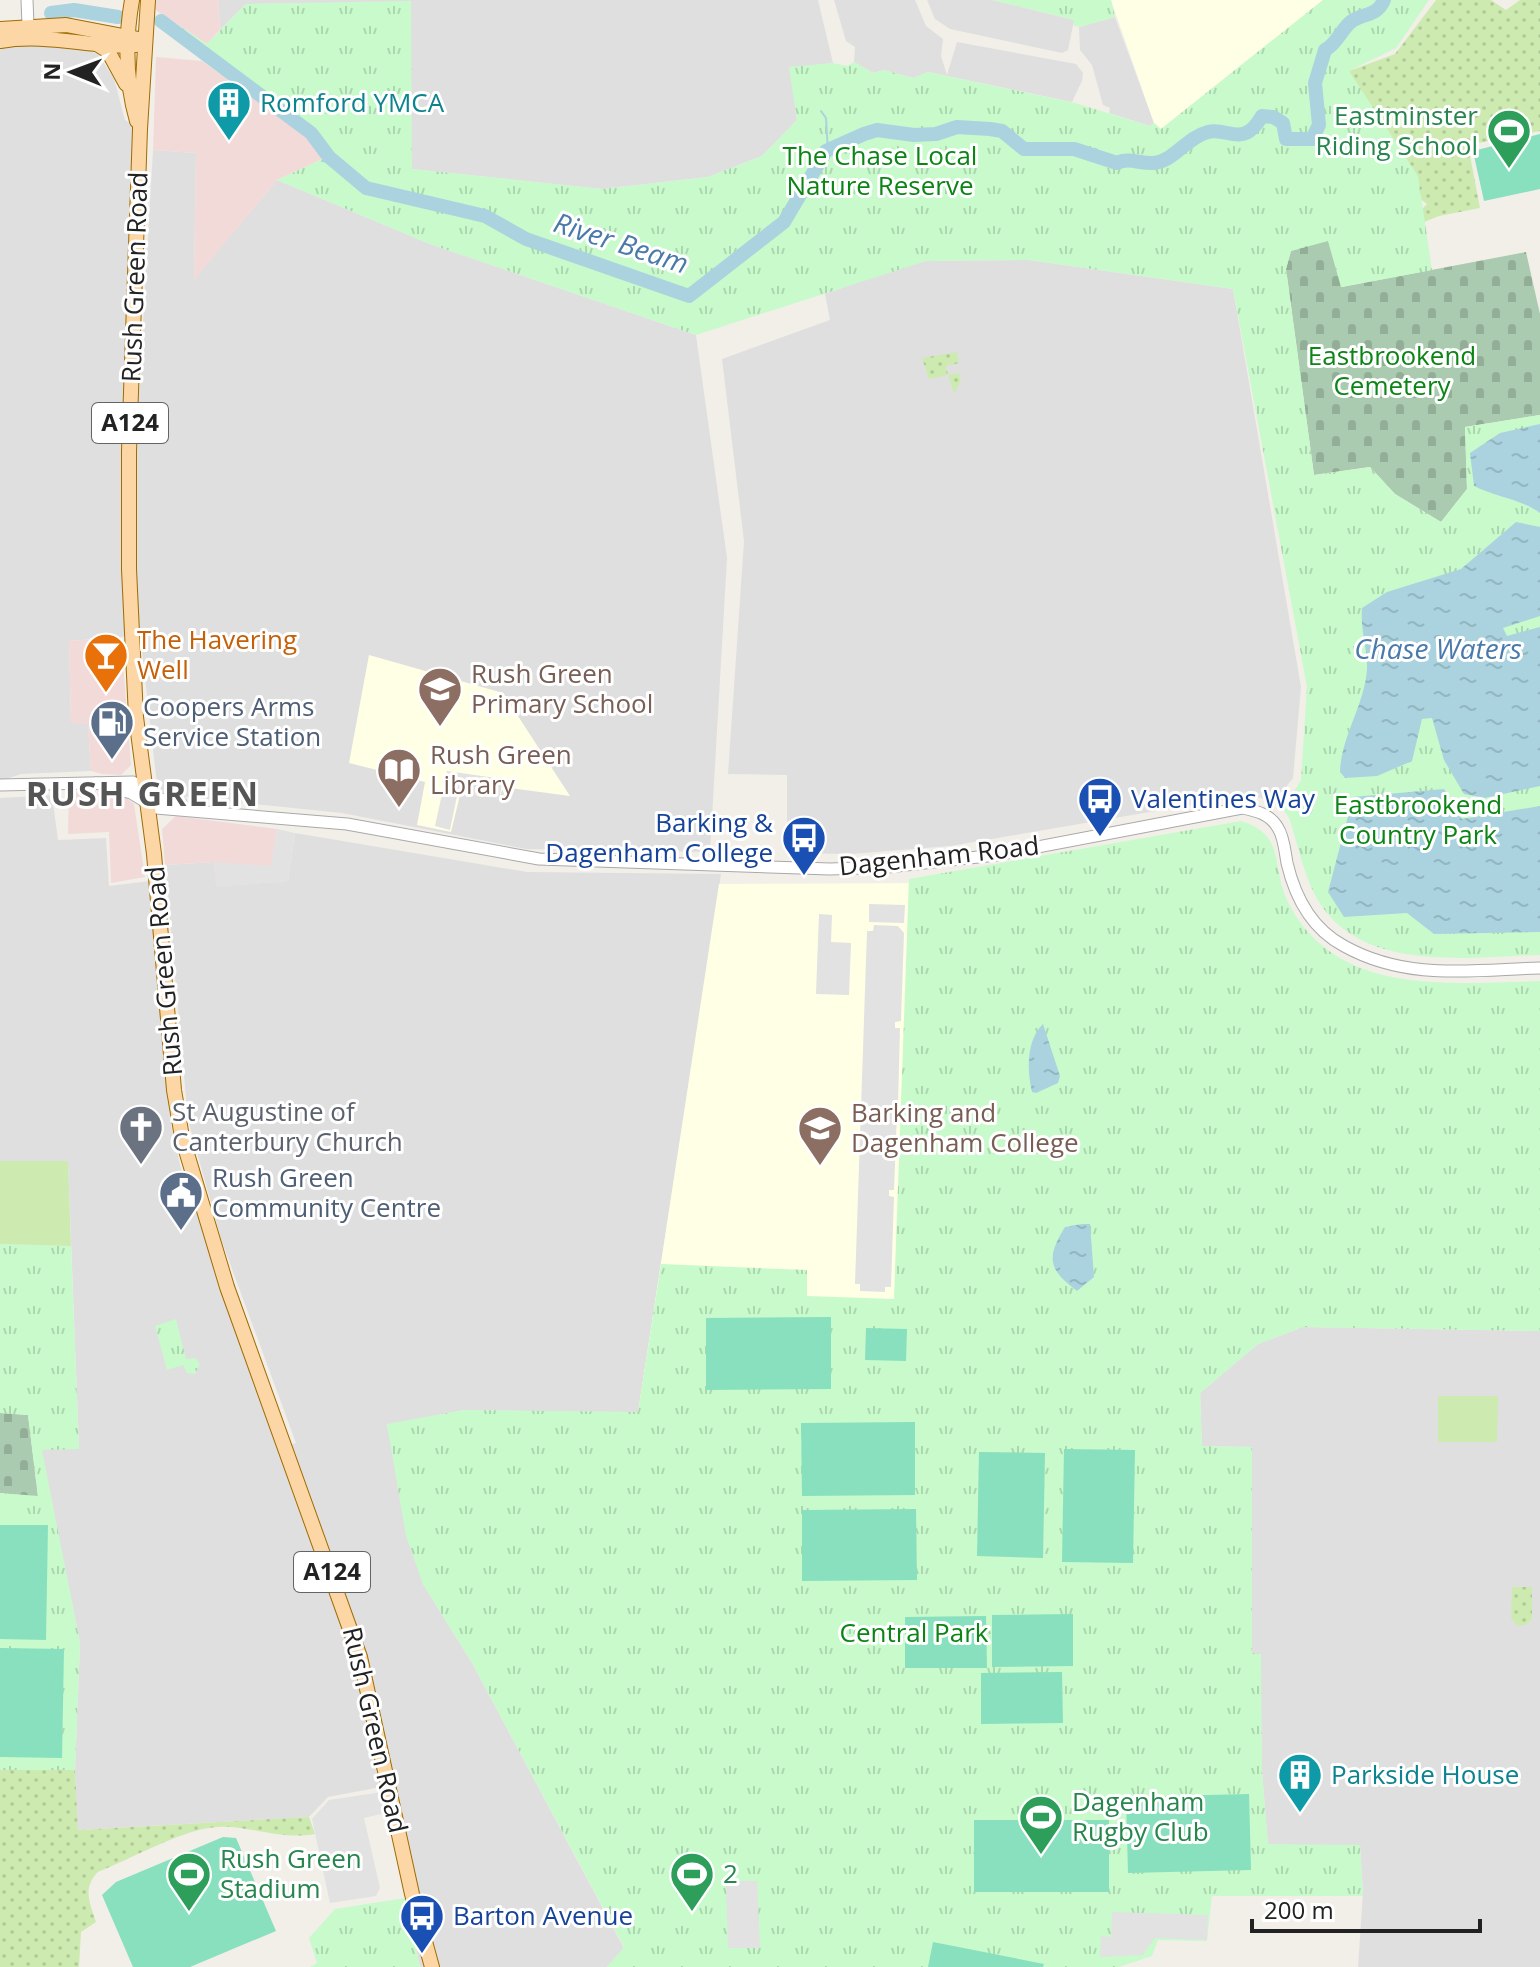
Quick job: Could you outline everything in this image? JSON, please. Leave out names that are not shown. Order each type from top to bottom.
[{"type":"main road","name":"Rush Green Road","points":[[130,92],[128,34],[132,0]]},
{"type":"main road","name":"Rush Green Road","points":[[148,0],[140,129],[128,549],[131,636],[174,1090],[182,1137],[227,1287],[360,1657],[412,1894],[432,1967]]},
{"type":"main road","points":[[28,25],[47,37]]},
{"type":"main road","points":[[0,29],[66,25],[128,34],[144,42]]},
{"type":"main road","points":[[0,41],[47,37],[94,42],[128,34]]},
{"type":"main road","name":"Rush Green Road","points":[[94,42],[108,51],[130,92],[140,129]]},
{"type":"street","points":[[27,0],[28,25]]},
{"type":"street","points":[[118,781],[135,770],[141,752]]},
{"type":"street","name":"Dagenham Road","points":[[96,783],[204,810]]},
{"type":"street","name":"Dagenham Road","points":[[0,785],[138,783],[156,808],[204,810],[389,830],[539,859],[830,869],[888,867],[996,855],[1242,808],[1259,811],[1278,827],[1291,879],[1302,905],[1319,928],[1341,945],[1405,970],[1439,973],[1540,968]]},
{"type":"street","points":[[152,836],[160,816],[178,808]]},
{"type":"shaded area","points":[[148,0],[218,0],[220,30],[207,44],[148,5]]},
{"type":"shaded area","points":[[218,0],[818,0],[833,63],[790,68],[797,120],[762,156],[708,177],[602,189],[411,169],[411,2],[246,4],[220,30]]},
{"type":"shaded area","points":[[834,0],[915,0],[926,26],[943,39],[941,56],[947,75],[957,42],[1076,64],[1083,73],[1082,81],[1072,102],[928,72],[913,78],[884,70],[873,73],[854,62],[855,47],[846,41]]},
{"type":"shaded area","points":[[927,0],[992,0],[1074,20],[1068,50],[1062,53],[950,29],[935,19]]},
{"type":"shaded area","points":[[1111,0],[1323,0],[1161,129],[1154,123]]},
{"type":"shaded area","points":[[1115,17],[1154,123],[1150,126],[1109,113],[1110,108],[1103,105],[1092,65],[1080,50],[1079,27]]},
{"type":"shaded area","points":[[26,43],[86,49],[98,54],[114,79],[125,120],[140,129],[131,636],[69,641],[71,722],[88,723],[91,771],[21,774],[0,781],[0,47]]},
{"type":"shaded area","points":[[156,57],[202,61],[305,136],[327,157],[277,180],[194,280],[196,153],[153,150]]},
{"type":"shaded area","points":[[153,150],[196,153],[194,279],[277,180],[430,244],[696,335],[727,558],[710,852],[526,849],[342,813],[158,794],[137,606],[135,461]]},
{"type":"shaded area","points":[[1029,260],[1233,289],[1301,687],[1293,778],[1274,802],[1250,795],[950,846],[851,854],[787,853],[787,775],[728,774],[744,541],[722,359],[830,320],[825,294],[918,261]]},
{"type":"shaded area","points":[[121,637],[131,765],[121,775],[102,774],[91,771],[88,724],[71,723],[69,641]]},
{"type":"shaded area","name":"Rush Green Primary School","points":[[369,655],[503,693],[570,796],[503,787],[499,799],[461,791],[451,832],[417,825],[425,782],[349,763]]},
{"type":"shaded area","points":[[447,771],[503,779],[499,800],[458,791],[450,830],[435,826]]},
{"type":"shaded area","points":[[69,790],[125,797],[134,804],[145,877],[111,883],[109,832],[68,834]]},
{"type":"shaded area","points":[[52,795],[58,840],[106,838],[109,886],[150,881],[171,1125],[180,1165],[278,1448],[296,1443],[221,1239],[188,1120],[165,865],[214,862],[218,886],[288,881],[295,833],[527,872],[721,874],[638,1413],[464,1410],[387,1425],[423,1584],[472,1663],[624,1948],[607,1967],[420,1967],[381,1787],[328,1797],[309,1817],[77,1830],[75,1770],[80,1643],[41,1449],[79,1448],[68,1162],[0,1161],[0,798]]},
{"type":"shaded area","points":[[176,816],[277,829],[269,882],[216,887],[213,862],[165,865],[162,829]]},
{"type":"shaded area","points":[[277,829],[295,833],[288,881],[216,887],[214,862],[271,866]]},
{"type":"shaded area","name":"Barking and Dagenham College","points":[[946,883],[960,1405],[638,1413],[719,884]]},
{"type":"shaded area","points":[[869,904],[905,905],[904,923],[869,922]]},
{"type":"shaded area","points":[[819,914],[832,915],[831,942],[851,943],[849,995],[816,994]]},
{"type":"shaded area","points":[[874,925],[898,926],[904,933],[901,1021],[895,1022],[895,1028],[900,1028],[898,1105],[893,1106],[893,1113],[897,1113],[894,1190],[889,1190],[889,1196],[894,1197],[891,1287],[885,1287],[885,1292],[860,1291],[860,1284],[855,1284],[867,931],[873,931]]},
{"type":"shaded area","points":[[1303,1327],[1540,1331],[1540,1967],[1358,1967],[1363,1892],[1360,1845],[1268,1845],[1262,1772],[1260,1654],[1252,1654],[1251,1447],[1202,1446],[1200,1393],[1258,1344]]},
{"type":"shaded area","points":[[382,1792],[385,1813],[364,1818],[380,1888],[376,1896],[330,1903],[312,1819],[329,1800]]},
{"type":"shaded area","points":[[726,1881],[757,1881],[760,1948],[728,1948]]},
{"type":"shaded area","points":[[1112,1912],[1208,1915],[1207,1940],[1155,1938],[1142,1955],[1100,1957],[1101,1936],[1111,1937]]},
{"type":"green space","points":[[992,0],[1111,0],[1115,17],[1079,27],[1073,25],[1074,20]]},
{"type":"green space","points":[[1323,0],[1429,0],[1396,48],[1349,71],[1418,176],[1432,270],[1341,287],[1328,241],[1291,251],[1286,269],[1314,475],[1370,467],[1395,494],[1441,522],[1467,489],[1465,427],[1540,415],[1540,955],[1445,958],[1382,948],[1354,936],[1330,917],[1312,889],[1289,818],[1283,809],[1301,780],[1307,687],[1233,289],[1029,260],[926,261],[696,335],[430,244],[277,180],[331,155],[318,138],[277,101],[160,18],[160,13],[207,44],[246,4],[411,1],[412,169],[602,189],[708,177],[762,156],[797,120],[789,67],[833,63],[847,66],[854,62],[873,73],[884,70],[913,78],[928,72],[1075,103],[1150,126],[1154,123],[1161,129]]},
{"type":"green space","points":[[1436,0],[1491,0],[1506,10],[1520,0],[1540,0],[1540,131],[1468,145],[1480,208],[1439,216],[1402,231],[1427,204],[1414,194],[1349,71],[1395,54]]},
{"type":"green space","name":"Eastminster Riding School","points":[[1540,134],[1540,189],[1484,201],[1473,151]]},
{"type":"green space","name":"Eastbrookend Cemetery","points":[[1328,240],[1342,287],[1526,252],[1540,314],[1540,415],[1465,427],[1467,489],[1441,522],[1395,494],[1370,467],[1314,475],[1286,269],[1291,251]]},
{"type":"green space","points":[[957,352],[959,363],[946,366],[948,375],[929,379],[922,358]]},
{"type":"green space","points":[[959,373],[961,381],[954,394],[948,375]]},
{"type":"green space","name":"Central Park","points":[[1241,821],[1265,834],[1275,853],[1287,900],[1308,932],[1334,954],[1364,969],[1398,978],[1470,983],[1540,981],[1540,1331],[1303,1327],[1258,1344],[1200,1393],[1202,1446],[1252,1447],[1252,1653],[1261,1654],[1262,1772],[1268,1844],[1360,1845],[1363,1896],[1212,1896],[1207,1941],[1158,1940],[1152,1956],[1119,1967],[607,1967],[624,1947],[472,1663],[423,1584],[406,1536],[387,1424],[464,1410],[638,1412],[661,1264],[807,1270],[807,1296],[894,1299],[909,879]]},
{"type":"green space","points":[[0,1161],[68,1161],[71,1246],[0,1244]]},
{"type":"green space","points":[[0,1244],[71,1246],[79,1449],[42,1450],[80,1643],[75,1770],[0,1770],[0,1493],[38,1496],[28,1415],[0,1413]]},
{"type":"green space","points":[[831,1317],[831,1389],[706,1390],[706,1318]]},
{"type":"green space","points":[[176,1319],[186,1359],[195,1358],[200,1364],[195,1374],[187,1373],[183,1365],[167,1370],[155,1326]]},
{"type":"green space","points":[[866,1328],[907,1329],[906,1361],[865,1360]]},
{"type":"green space","points":[[1438,1396],[1498,1396],[1497,1442],[1438,1442]]},
{"type":"green space","points":[[0,1406],[1,1413],[28,1415],[38,1497],[0,1493]]},
{"type":"green space","points":[[915,1422],[915,1495],[802,1496],[801,1423]]},
{"type":"green space","points":[[1064,1449],[1135,1450],[1133,1563],[1062,1562]]},
{"type":"green space","points":[[979,1452],[1045,1453],[1043,1558],[977,1556]]},
{"type":"green space","points":[[916,1509],[917,1580],[802,1581],[802,1510]]},
{"type":"green space","points":[[0,1525],[48,1525],[46,1640],[0,1639]]},
{"type":"green space","points":[[1512,1587],[1532,1587],[1532,1619],[1526,1625],[1517,1626],[1511,1618]]},
{"type":"green space","points":[[1073,1614],[1073,1666],[992,1667],[992,1615]]},
{"type":"green space","points":[[986,1616],[987,1668],[905,1668],[905,1617]]},
{"type":"green space","points":[[0,1648],[64,1649],[62,1758],[0,1757]]},
{"type":"green space","points":[[1062,1672],[1063,1723],[981,1724],[981,1673]]},
{"type":"green space","points":[[0,1770],[75,1770],[78,1830],[309,1817],[315,1834],[286,1835],[222,1827],[197,1831],[169,1841],[98,1872],[93,1878],[89,1896],[96,1922],[81,1932],[79,1967],[0,1967]]},
{"type":"green space","points":[[1249,1794],[1251,1870],[1128,1873],[1126,1797]]},
{"type":"green space","name":"Dagenham Rugby Club","points":[[974,1820],[1109,1820],[1109,1892],[974,1892]]},
{"type":"green space","name":"Rush Green Stadium","points":[[223,1837],[236,1838],[276,1931],[190,1967],[133,1967],[102,1895],[116,1882]]},
{"type":"green space","points":[[405,1898],[420,1967],[310,1967],[317,1963],[309,1938],[335,1909]]},
{"type":"green space","points":[[933,1942],[1044,1964],[1043,1967],[928,1967]]},
{"type":"water","points":[[1540,424],[1540,513],[1525,504],[1474,486],[1470,453],[1500,433]]},
{"type":"water","name":"Chase Waters","points":[[1516,522],[1540,527],[1540,616],[1503,628],[1507,636],[1540,627],[1540,786],[1485,798],[1464,794],[1444,760],[1432,718],[1422,719],[1412,761],[1377,776],[1345,778],[1340,772],[1341,759],[1362,696],[1367,670],[1362,608],[1387,592],[1461,569]]},
{"type":"water","points":[[1444,789],[1462,819],[1540,806],[1540,932],[1434,934],[1407,913],[1344,917],[1328,892],[1353,797]]},
{"type":"water","points":[[1043,1024],[1060,1076],[1058,1083],[1036,1093],[1032,1092],[1030,1084],[1029,1056],[1033,1038]]},
{"type":"water","points":[[1090,1224],[1094,1277],[1077,1291],[1055,1269],[1053,1255],[1065,1227]]},
{"type":"waterway","name":"River Beam","points":[[161,21],[311,133],[329,157],[366,188],[485,216],[526,239],[689,296],[784,222],[826,151],[877,130],[914,135],[936,134],[957,127],[990,129],[1002,131],[1024,149],[1074,149],[1117,163],[1161,161],[1208,132],[1248,132],[1262,116],[1273,117],[1283,123],[1286,139],[1312,139],[1319,125],[1315,83],[1325,50],[1352,21],[1374,12],[1384,0]]},
{"type":"waterway","points":[[51,13],[74,10],[118,17]]},
{"type":"waterway","points":[[821,111],[826,118],[828,151]]},
{"type":"waterway","name":"River Beam","points":[[322,161],[335,162]]},
{"type":"place","name":"Romford YMCA","points":[[229,142]]},
{"type":"place","name":"Eastminster Riding School","points":[[1509,170]]},
{"type":"place","name":"The Havering Well","points":[[106,694]]},
{"type":"place","name":"Rush Green Primary School","points":[[440,728]]},
{"type":"place","name":"Coopers Arms Service Station","points":[[112,761]]},
{"type":"place","name":"Rush Green Library","points":[[399,809]]},
{"type":"place","name":"Valentines Way","points":[[1100,838]]},
{"type":"place","name":"Barking & Dagenham College","points":[[804,877]]},
{"type":"place","name":"St Augustine of Canterbury Church","points":[[141,1166]]},
{"type":"place","name":"Barking and Dagenham College","points":[[820,1167]]},
{"type":"place","name":"Rush Green Community Centre","points":[[181,1232]]},
{"type":"place","name":"Parkside House","points":[[1300,1814]]},
{"type":"place","name":"Dagenham Rugby Club","points":[[1041,1856]]},
{"type":"place","name":"Rush Green Stadium","points":[[189,1913]]},
{"type":"place","name":"2","points":[[692,1913]]},
{"type":"place","name":"Barton Avenue","points":[[422,1955]]},
{"type":"district","name":"RUSH GREEN","points":[[143,794]]},
{"type":"park label","name":"The Chase Local Nature Reserve","points":[[880,171]]},
{"type":"park label","name":"Eastbrookend Country Park","points":[[1418,820]]}]
